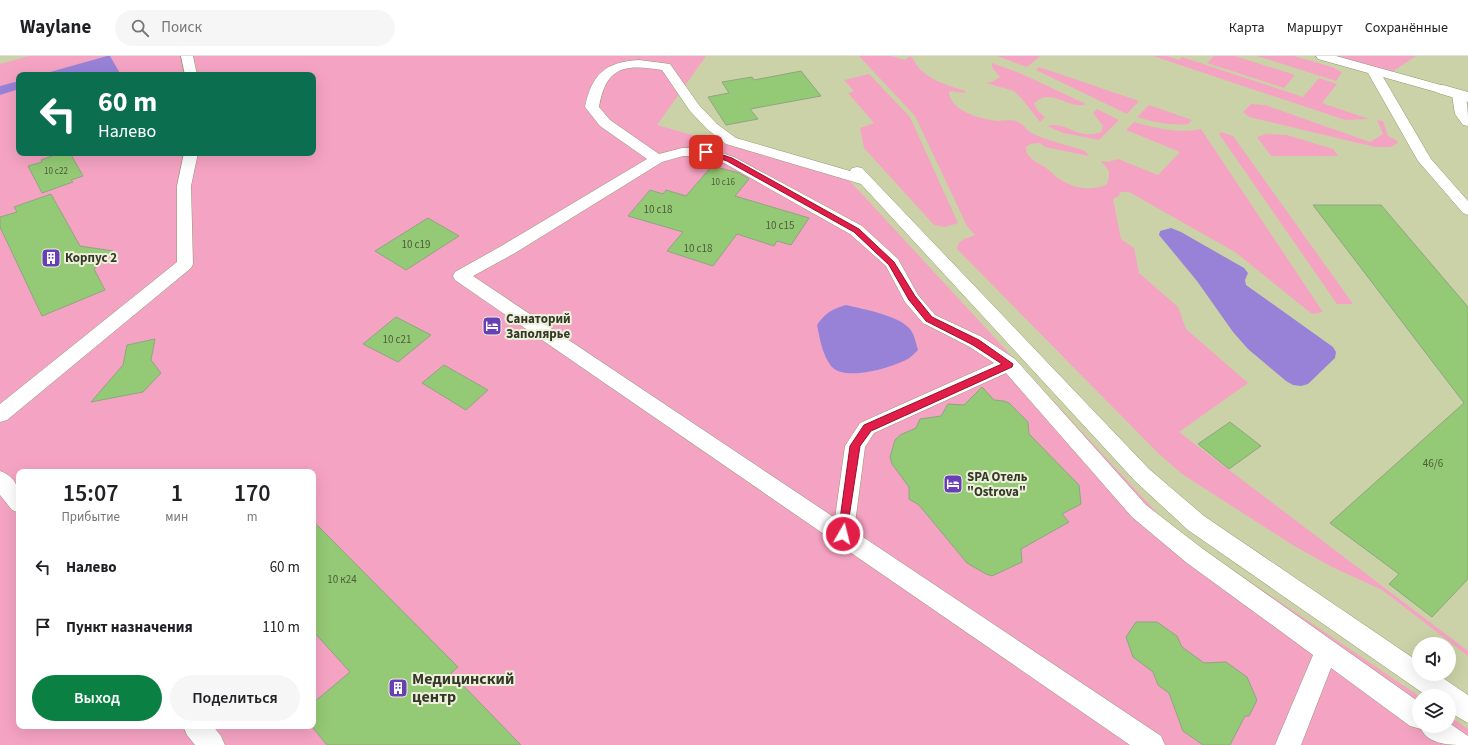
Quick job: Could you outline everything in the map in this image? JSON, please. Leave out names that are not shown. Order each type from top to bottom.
[{"type":"street","points":[[1444,90],[1463,96]]},
{"type":"lane","points":[[187,56],[190,72]]},
{"type":"lane","points":[[1322,56],[1444,90]]},
{"type":"lane","points":[[657,159],[605,123],[592,107],[594,94],[602,78],[610,70],[625,65],[646,63],[666,67],[673,80],[704,119],[717,132],[731,141],[862,176],[1142,475],[1185,514],[1438,689]]},
{"type":"lane","points":[[1373,70],[1425,161],[1468,210]]},
{"type":"lane","points":[[1463,96],[1462,114],[1468,122]]},
{"type":"lane","points":[[1152,745],[461,276],[509,249],[657,159],[682,152],[706,152],[729,160],[856,230],[892,264],[912,298],[929,319],[976,342],[1009,364],[1139,511],[1195,556],[1412,712]]},
{"type":"lane","points":[[0,415],[185,264],[184,186],[190,156]]},
{"type":"lane","points":[[843,534],[855,446],[867,428],[1009,364]]},
{"type":"lane","points":[[0,480],[16,500]]},
{"type":"lane","points":[[1288,745],[1326,651]]},
{"type":"lane","points":[[1456,702],[1468,710]]},
{"type":"lane","points":[[199,729],[212,745]]},
{"type":"lane","points":[[1442,733],[1459,745]]},
{"type":"shaded area","name":"Санаторий Заполярье","points":[[29,56],[706,56],[657,125],[848,179],[1171,528],[1412,691],[1412,733],[1456,733],[1456,721],[1468,729],[1468,745],[0,745],[0,64]]},
{"type":"shaded area","points":[[110,56],[119,72],[50,72]]},
{"type":"shaded area","points":[[859,56],[891,56],[905,60],[910,56],[920,69],[930,77],[941,83],[965,91],[965,93],[949,91],[950,98],[954,104],[967,113],[990,120],[1016,121],[1030,132],[1085,151],[1089,156],[1045,147],[1040,143],[1030,144],[1026,147],[1026,151],[1030,157],[1056,177],[1074,186],[1096,188],[1107,184],[1109,177],[1108,171],[1106,166],[1101,162],[1102,161],[1108,162],[1118,159],[1158,175],[1180,152],[1126,130],[1134,122],[1175,131],[1201,129],[1323,312],[1312,314],[1235,252],[1129,192],[1120,192],[1119,196],[1113,199],[1121,239],[1134,248],[1139,273],[1178,307],[1186,329],[1248,383],[1179,432],[1450,637],[1443,637],[1382,590],[1332,567],[1291,544],[1182,474],[1158,453],[957,249],[961,241],[975,235],[967,226],[915,116]]},
{"type":"shaded area","points":[[997,56],[1040,56],[1027,67]]},
{"type":"shaded area","points":[[1153,56],[1167,56],[1179,60],[1182,57],[1303,97],[1319,78],[1337,84],[1322,103],[1369,119],[1345,120]]},
{"type":"shaded area","points":[[1214,56],[1235,56],[1295,75],[1284,88],[1207,63]]},
{"type":"shaded area","points":[[1257,56],[1294,56],[1332,67],[1342,72],[1336,81]]},
{"type":"shaded area","points":[[1313,56],[1416,56],[1383,78]]},
{"type":"shaded area","points":[[992,63],[1022,74],[1086,104],[1074,104],[1053,97],[1040,99],[1034,104],[1038,111],[1045,117],[1040,122],[1014,91],[986,83],[992,82],[1000,77],[992,67]]},
{"type":"shaded area","points":[[1039,67],[1139,101],[1127,114],[1036,70]]},
{"type":"shaded area","points":[[869,74],[910,117],[958,223],[945,227],[934,225],[864,148],[860,128],[874,123],[848,93],[854,91],[844,80]]},
{"type":"shaded area","points":[[16,82],[16,90],[0,95],[0,86]]},
{"type":"shaded area","points":[[1251,104],[1265,105],[1370,142],[1383,134],[1377,120],[1383,121],[1388,136],[1396,140],[1398,143],[1390,147],[1375,147],[1249,117],[1243,112]]},
{"type":"shaded area","points":[[1149,105],[1192,120],[1188,124],[1169,124],[1137,117]]},
{"type":"shaded area","points":[[1097,109],[1119,120],[1099,140],[1063,133],[1047,126],[1060,126],[1086,134],[1101,132],[1103,126],[1093,113]]},
{"type":"shaded area","points":[[1221,132],[1233,136],[1353,304],[1337,304],[1219,134]]},
{"type":"shaded area","points":[[1266,134],[1287,135],[1333,149],[1338,156],[1271,156],[1257,137]]},
{"type":"shaded area","points":[[1171,228],[1181,232],[1244,268],[1248,273],[1245,280],[1246,285],[1333,347],[1336,352],[1335,358],[1308,384],[1301,386],[1293,385],[1286,381],[1248,349],[1233,332],[1197,281],[1159,235],[1160,231]]},
{"type":"shaded area","points":[[846,305],[892,317],[908,326],[915,338],[918,350],[906,360],[878,370],[856,373],[838,371],[831,366],[825,356],[817,325],[829,312]]},
{"type":"shaded area","points":[[1456,642],[1468,651],[1468,656],[1456,647]]},
{"type":"building","points":[[801,71],[821,96],[750,109],[758,119],[726,125],[708,97],[729,93],[722,82],[752,77],[754,80]]},
{"type":"building","points":[[52,156],[72,156],[83,176],[71,180],[73,182],[42,193],[28,166],[42,162],[41,160]]},
{"type":"building","points":[[712,166],[739,173],[749,179],[735,196],[809,218],[791,245],[777,241],[774,246],[737,234],[713,266],[667,251],[683,232],[628,216],[650,190],[663,194],[666,190],[686,196]]},
{"type":"building","name":"Корпус 2","points":[[51,194],[80,246],[113,251],[94,269],[105,290],[42,316],[0,227],[0,217],[17,212],[14,207]]},
{"type":"building","points":[[1313,205],[1381,205],[1468,307],[1468,579],[1432,617],[1389,584],[1399,574],[1330,523],[1464,403]]},
{"type":"building","points":[[428,218],[459,236],[406,270],[375,251]]},
{"type":"building","points":[[396,317],[431,335],[398,362],[363,344]]},
{"type":"building","points":[[155,339],[151,360],[161,373],[143,392],[91,402],[123,365],[127,345]]},
{"type":"building","points":[[444,365],[488,390],[466,410],[422,383]]},
{"type":"building","name":"SPA Отель \"Ostrova\"","points":[[982,387],[994,400],[1009,403],[1028,422],[1029,434],[1079,485],[1081,504],[1062,514],[1069,522],[1021,549],[1022,562],[992,576],[967,563],[919,505],[909,499],[909,487],[892,464],[890,457],[895,440],[900,435],[916,428],[920,419],[941,416],[948,404],[964,405]]},
{"type":"building","points":[[1230,422],[1261,446],[1229,469],[1198,444]]},
{"type":"building","name":"Медицинский центр","points":[[316,524],[458,667],[451,673],[521,745],[327,745],[314,729],[316,729],[316,700],[350,672],[316,634]]},
{"type":"building","points":[[1136,622],[1157,622],[1177,636],[1182,647],[1204,663],[1226,662],[1247,677],[1257,700],[1249,716],[1245,716],[1230,745],[1203,745],[1183,731],[1169,693],[1158,685],[1153,672],[1133,657],[1126,637]]},
{"type":"place","name":"Корпус 2","points":[[51,258]]},
{"type":"place","name":"Санаторий Заполярье","points":[[492,326]]},
{"type":"place","name":"SPA Отель \"Ostrova\"","points":[[953,484]]},
{"type":"place","name":"Медицинский центр","points":[[398,688]]},
{"type":"route","points":[[706,152],[729,160],[856,230],[892,264],[912,298],[929,319],[976,342],[1009,364],[867,428],[855,446],[843,534]]}]
